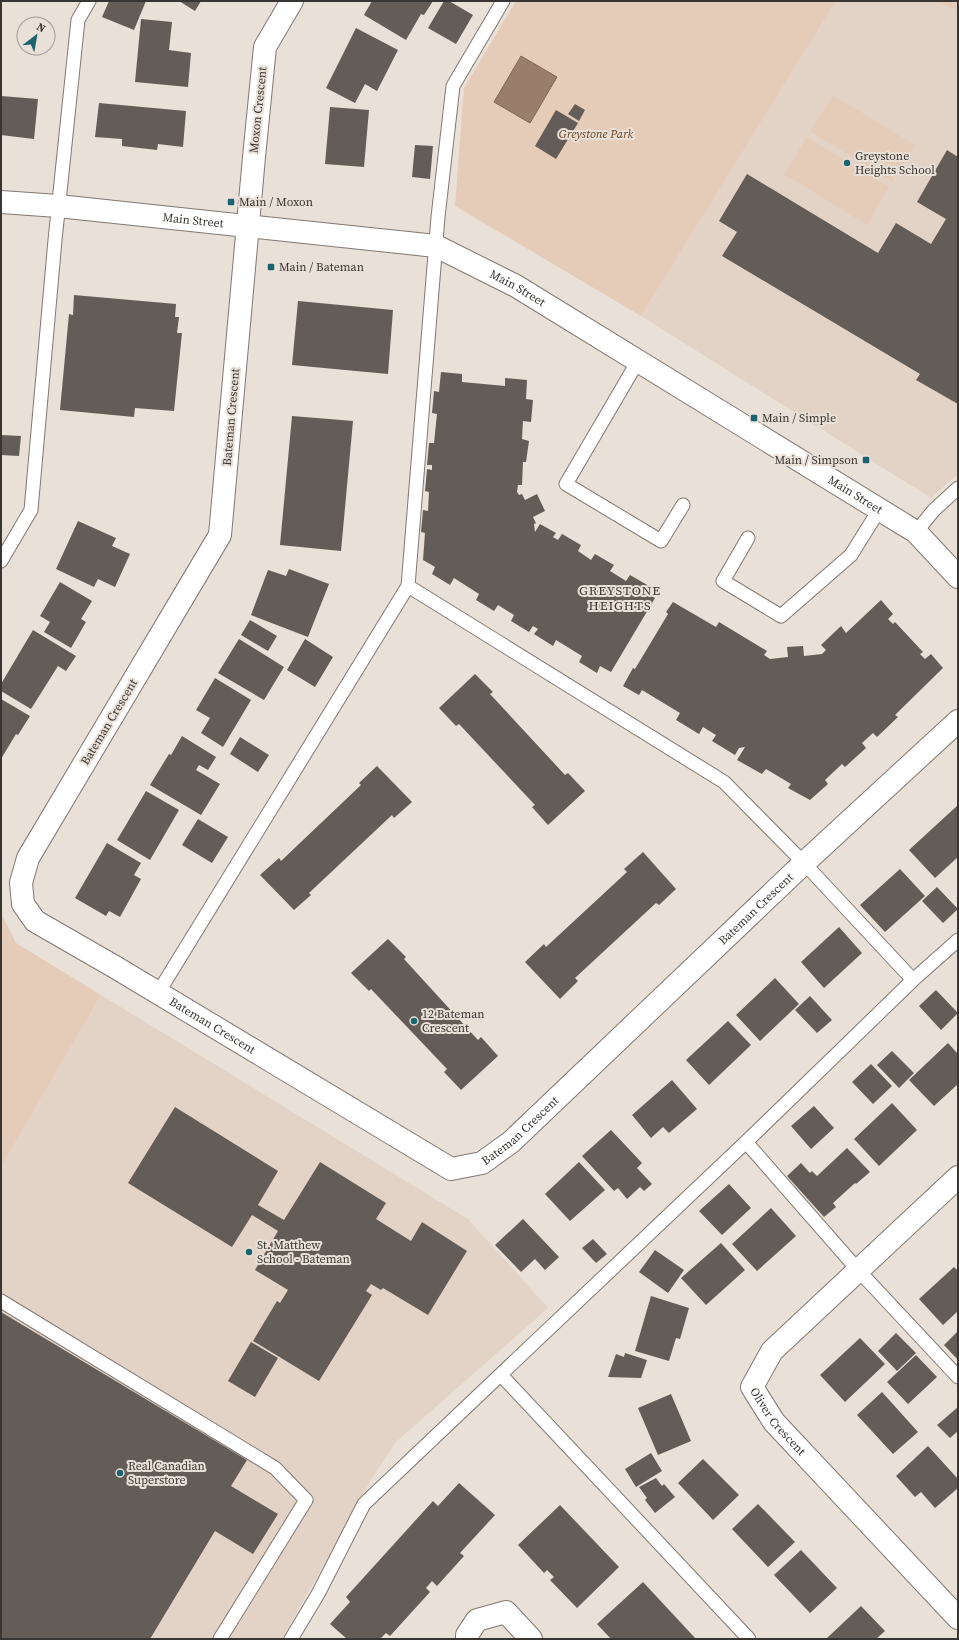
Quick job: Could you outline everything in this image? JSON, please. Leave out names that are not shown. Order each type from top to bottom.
[{"type":"street","name":"Moxon Crescent","points":[[248,226],[265,47],[292,1]]},
{"type":"street","name":"Main Street","points":[[1,202],[58,206],[436,246],[516,286],[916,532],[958,577]]},
{"type":"street","name":"Bateman Crescent","points":[[248,226],[220,535],[28,858],[21,883],[23,904],[36,921],[451,1169],[482,1163],[511,1142],[524,1130],[804,863],[958,721]]},
{"type":"street","name":"Oliver Crescent","points":[[958,1177],[772,1350],[752,1387],[774,1422],[958,1618]]},
{"type":"street","points":[[467,1639],[467,1635],[477,1620],[506,1612],[531,1639]]},
{"type":"lane","points":[[1,560],[31,510],[58,206],[78,20],[89,1]]},
{"type":"lane","points":[[158,993],[408,586],[436,246],[453,86],[503,1]]},
{"type":"lane","points":[[638,361],[566,484],[661,541],[683,505]]},
{"type":"lane","points":[[916,532],[934,510],[958,488]]},
{"type":"lane","points":[[748,538],[723,581],[781,616],[851,555],[879,510]]},
{"type":"lane","points":[[408,586],[724,782],[804,863],[913,980]]},
{"type":"lane","points":[[291,1639],[318,1594],[364,1504],[746,1142],[913,980],[958,940]]},
{"type":"lane","points":[[746,1142],[858,1270],[958,1377]]},
{"type":"lane","points":[[1,1301],[275,1468],[306,1500],[220,1639]]},
{"type":"lane","points":[[501,1375],[749,1639]]},
{"type":"shaded area","name":"Greystone Heights School","points":[[836,1],[929,1],[958,10],[958,474],[931,498],[641,316]]},
{"type":"shaded area","points":[[521,56],[557,77],[530,123],[494,102]]},
{"type":"shaded area","name":"St. Matthew School - Bateman","points":[[101,995],[468,1219],[548,1308],[396,1442],[371,1480],[282,1639],[1,1639],[1,1167]]},
{"type":"green space","name":"Greystone Park","points":[[516,1],[836,1],[641,316],[455,206],[464,88]]},
{"type":"green space","points":[[929,1],[958,1],[958,10]]},
{"type":"green space","points":[[833,95],[915,145],[892,182],[810,131]]},
{"type":"green space","points":[[807,137],[889,187],[867,225],[784,174]]},
{"type":"green space","points":[[1,913],[16,943],[101,995],[1,1167]]},
{"type":"building","points":[[109,1],[146,1],[134,30],[102,17]]},
{"type":"building","points":[[179,1],[201,1],[195,11]]},
{"type":"building","points":[[372,1],[433,1],[424,15],[421,14],[406,40],[364,15]]},
{"type":"building","points":[[444,1],[449,1],[473,15],[456,44],[428,28]]},
{"type":"building","points":[[141,19],[172,22],[169,50],[191,53],[188,87],[135,82]]},
{"type":"building","points":[[356,28],[398,50],[377,91],[365,84],[355,103],[326,88]]},
{"type":"building","points":[[1,96],[38,99],[34,139],[1,135]]},
{"type":"building","points":[[99,103],[186,111],[183,147],[158,144],[157,150],[122,146],[122,139],[95,137]]},
{"type":"building","points":[[575,104],[585,110],[579,121],[568,114]]},
{"type":"building","points":[[330,107],[369,110],[364,167],[325,164]]},
{"type":"building","points":[[556,110],[578,123],[556,159],[535,146]]},
{"type":"building","points":[[415,145],[433,146],[430,179],[412,177]]},
{"type":"building","name":"Greystone Heights School","points":[[947,150],[958,157],[958,404],[916,380],[920,374],[722,256],[737,232],[719,221],[747,174],[878,253],[896,223],[931,244],[946,219],[917,202]]},
{"type":"building","points":[[74,295],[176,304],[175,317],[179,317],[177,333],[182,333],[174,411],[135,408],[134,417],[60,410],[69,314],[73,315]]},
{"type":"building","points":[[298,301],[393,310],[388,374],[292,365]]},
{"type":"building","points":[[441,372],[462,374],[462,382],[505,386],[505,378],[527,380],[526,399],[533,400],[531,422],[523,421],[522,439],[529,441],[526,462],[523,462],[522,485],[518,485],[517,492],[519,495],[522,494],[525,500],[537,494],[545,511],[533,517],[536,523],[534,524],[535,532],[540,524],[556,533],[553,537],[558,540],[562,534],[581,545],[578,551],[591,560],[595,554],[614,565],[610,571],[626,581],[630,575],[649,586],[645,592],[655,598],[611,672],[600,666],[597,673],[579,662],[582,656],[556,640],[553,646],[534,634],[538,629],[533,626],[529,632],[511,621],[514,615],[498,605],[494,611],[476,600],[479,594],[454,578],[450,585],[432,574],[435,567],[423,560],[425,533],[421,532],[423,510],[428,511],[429,492],[425,491],[427,469],[432,470],[432,465],[427,465],[429,443],[434,443],[437,414],[432,413],[434,391],[439,392]]},
{"type":"building","points":[[292,416],[353,421],[341,551],[280,545]]},
{"type":"building","points":[[1,435],[21,436],[19,456],[1,455]]},
{"type":"building","points":[[78,521],[116,538],[112,546],[130,554],[115,587],[98,579],[94,587],[56,569]]},
{"type":"building","points":[[289,569],[329,584],[308,637],[251,615],[268,570],[286,576]]},
{"type":"building","points":[[60,582],[92,601],[81,619],[86,622],[71,648],[44,632],[50,622],[40,616]]},
{"type":"building","points":[[881,600],[893,614],[888,619],[893,624],[895,622],[923,652],[920,654],[925,659],[931,654],[943,668],[895,715],[898,717],[877,737],[873,733],[862,743],[866,748],[845,767],[842,764],[825,780],[828,784],[810,800],[788,788],[791,784],[766,769],[762,774],[737,760],[745,747],[739,748],[735,755],[712,741],[716,735],[703,727],[699,734],[676,720],[680,713],[642,690],[639,695],[623,686],[668,614],[666,612],[673,602],[716,627],[719,622],[767,651],[764,655],[770,659],[788,657],[787,647],[803,646],[804,656],[822,654],[826,650],[821,645],[841,626],[846,633]]},
{"type":"building","points":[[250,620],[277,636],[268,651],[241,635]]},
{"type":"building","points":[[33,630],[76,656],[66,671],[58,666],[31,709],[1,691],[1,684]]},
{"type":"building","points":[[239,639],[284,667],[264,700],[218,673]]},
{"type":"building","points":[[305,639],[333,657],[315,687],[287,670]]},
{"type":"building","points":[[475,674],[493,692],[490,694],[565,775],[568,773],[585,791],[548,825],[532,807],[535,805],[459,724],[456,726],[439,708]]},
{"type":"building","points":[[215,678],[251,700],[223,747],[201,733],[210,718],[196,710]]},
{"type":"building","points":[[1,699],[30,716],[18,735],[16,734],[1,759]]},
{"type":"building","points":[[182,736],[216,757],[208,770],[199,765],[196,770],[220,784],[201,815],[150,785]]},
{"type":"building","points":[[240,737],[269,755],[258,772],[230,754]]},
{"type":"building","points":[[377,766],[412,802],[394,818],[392,815],[309,893],[311,895],[294,910],[260,875],[279,858],[281,861],[361,785],[359,783]]},
{"type":"building","points":[[146,791],[179,810],[150,860],[117,840]]},
{"type":"building","points":[[958,805],[958,857],[935,878],[909,850]]},
{"type":"building","points":[[198,819],[228,837],[212,863],[182,845]]},
{"type":"building","points":[[107,843],[141,863],[134,875],[141,879],[120,917],[109,911],[106,916],[75,898]]},
{"type":"building","points":[[643,852],[676,889],[659,905],[656,903],[575,978],[578,981],[560,999],[525,962],[544,944],[546,947],[627,872],[624,869]]},
{"type":"building","points":[[900,869],[925,896],[885,932],[860,905]]},
{"type":"building","points":[[937,887],[958,909],[943,923],[922,901]]},
{"type":"building","points":[[839,927],[862,953],[824,988],[801,962]]},
{"type":"building","points":[[388,939],[406,957],[404,959],[478,1040],[481,1037],[498,1056],[461,1090],[444,1072],[447,1069],[371,989],[369,991],[351,973]]},
{"type":"building","points":[[775,978],[799,1004],[760,1041],[736,1015]]},
{"type":"building","points":[[936,990],[958,1013],[941,1030],[919,1006]]},
{"type":"building","points":[[810,996],[832,1020],[817,1033],[795,1010]]},
{"type":"building","points":[[728,1021],[751,1045],[709,1085],[686,1060]]},
{"type":"building","points":[[948,1043],[958,1054],[958,1084],[934,1106],[909,1080]]},
{"type":"building","points":[[892,1051],[914,1073],[899,1088],[877,1065]]},
{"type":"building","points":[[871,1064],[892,1086],[873,1104],[852,1082]]},
{"type":"building","points":[[672,1080],[697,1109],[669,1133],[663,1127],[651,1138],[632,1115]]},
{"type":"building","points":[[892,1103],[917,1130],[879,1166],[854,1139]]},
{"type":"building","points":[[814,1106],[834,1128],[811,1149],[791,1126]]},
{"type":"building","points":[[175,1107],[278,1171],[258,1205],[284,1220],[320,1162],[386,1203],[376,1219],[411,1241],[422,1222],[467,1251],[428,1315],[383,1288],[381,1290],[371,1284],[366,1291],[372,1295],[319,1381],[253,1341],[277,1301],[280,1303],[288,1290],[255,1270],[278,1231],[252,1215],[232,1247],[128,1183]]},
{"type":"building","points":[[611,1130],[642,1163],[637,1168],[652,1184],[644,1191],[640,1187],[627,1199],[618,1188],[614,1191],[582,1156]]},
{"type":"building","points":[[847,1148],[870,1172],[856,1184],[855,1183],[833,1203],[836,1207],[824,1217],[787,1176],[801,1163],[810,1173],[812,1171],[817,1176]]},
{"type":"building","points":[[579,1162],[605,1190],[570,1221],[545,1194]]},
{"type":"building","points":[[729,1184],[751,1208],[722,1235],[699,1211]]},
{"type":"building","points":[[771,1208],[796,1236],[757,1271],[732,1244]]},
{"type":"building","points":[[523,1219],[559,1257],[545,1270],[535,1259],[521,1272],[495,1245]]},
{"type":"building","points":[[593,1239],[607,1254],[596,1263],[582,1248]]},
{"type":"building","points":[[721,1243],[745,1270],[706,1305],[681,1278]]},
{"type":"building","points":[[655,1250],[684,1270],[668,1293],[639,1272]]},
{"type":"building","points":[[954,1267],[958,1271],[958,1311],[943,1325],[919,1299]]},
{"type":"building","points":[[651,1296],[689,1308],[680,1339],[676,1338],[669,1361],[635,1351]]},
{"type":"building","name":"Real Canadian Superstore","points":[[1,1312],[247,1460],[231,1486],[278,1514],[253,1554],[215,1531],[150,1639],[1,1639]]},
{"type":"building","points":[[958,1331],[958,1360],[944,1345]]},
{"type":"building","points":[[896,1333],[916,1353],[897,1371],[878,1351]]},
{"type":"building","points":[[860,1338],[885,1364],[845,1402],[820,1375]]},
{"type":"building","points":[[251,1342],[278,1358],[255,1397],[228,1381]]},
{"type":"building","points":[[625,1353],[647,1360],[641,1378],[608,1377],[616,1354],[624,1357]]},
{"type":"building","points":[[916,1355],[937,1377],[908,1404],[887,1382]]},
{"type":"building","points":[[882,1392],[918,1432],[893,1454],[857,1415]]},
{"type":"building","points":[[671,1394],[691,1441],[658,1455],[638,1408]]},
{"type":"building","points":[[958,1407],[958,1431],[950,1438],[937,1425]]},
{"type":"building","points":[[928,1446],[958,1479],[958,1488],[935,1508],[921,1492],[915,1497],[896,1476]]},
{"type":"building","points":[[651,1453],[662,1471],[636,1487],[625,1469]]},
{"type":"building","points":[[703,1459],[739,1495],[713,1520],[678,1483]]},
{"type":"building","points":[[656,1478],[662,1486],[664,1484],[675,1497],[655,1513],[645,1500],[647,1498],[639,1487]]},
{"type":"building","points":[[459,1483],[495,1515],[460,1553],[464,1556],[437,1586],[432,1581],[426,1588],[430,1592],[390,1636],[386,1633],[380,1639],[347,1639],[330,1624],[350,1602],[346,1597],[433,1501],[438,1506]]},
{"type":"building","points":[[758,1504],[795,1542],[768,1567],[732,1529]]},
{"type":"building","points":[[560,1505],[619,1567],[577,1608],[550,1580],[554,1577],[547,1570],[544,1573],[518,1545]]},
{"type":"building","points":[[801,1550],[837,1588],[810,1613],[774,1575]]},
{"type":"building","points":[[643,1582],[696,1639],[611,1639],[597,1624]]},
{"type":"building","points":[[861,1606],[885,1631],[876,1639],[826,1639]]},
{"type":"place","name":"Greystone Heights School","points":[[847,163]]},
{"type":"place","name":"Main / Moxon","points":[[231,202]]},
{"type":"place","name":"Main / Bateman","points":[[271,267]]},
{"type":"place","name":"Main / Simple","points":[[754,418]]},
{"type":"place","name":"Main / Simpson","points":[[866,460]]},
{"type":"place","name":"12 Bateman Crescent","points":[[414,1021]]},
{"type":"place","name":"St. Matthew School - Bateman","points":[[249,1252]]},
{"type":"place","name":"Real Canadian Superstore","points":[[120,1473]]},
{"type":"district","name":"GREYSTONE HEIGHTS","points":[[620,598]]}]
